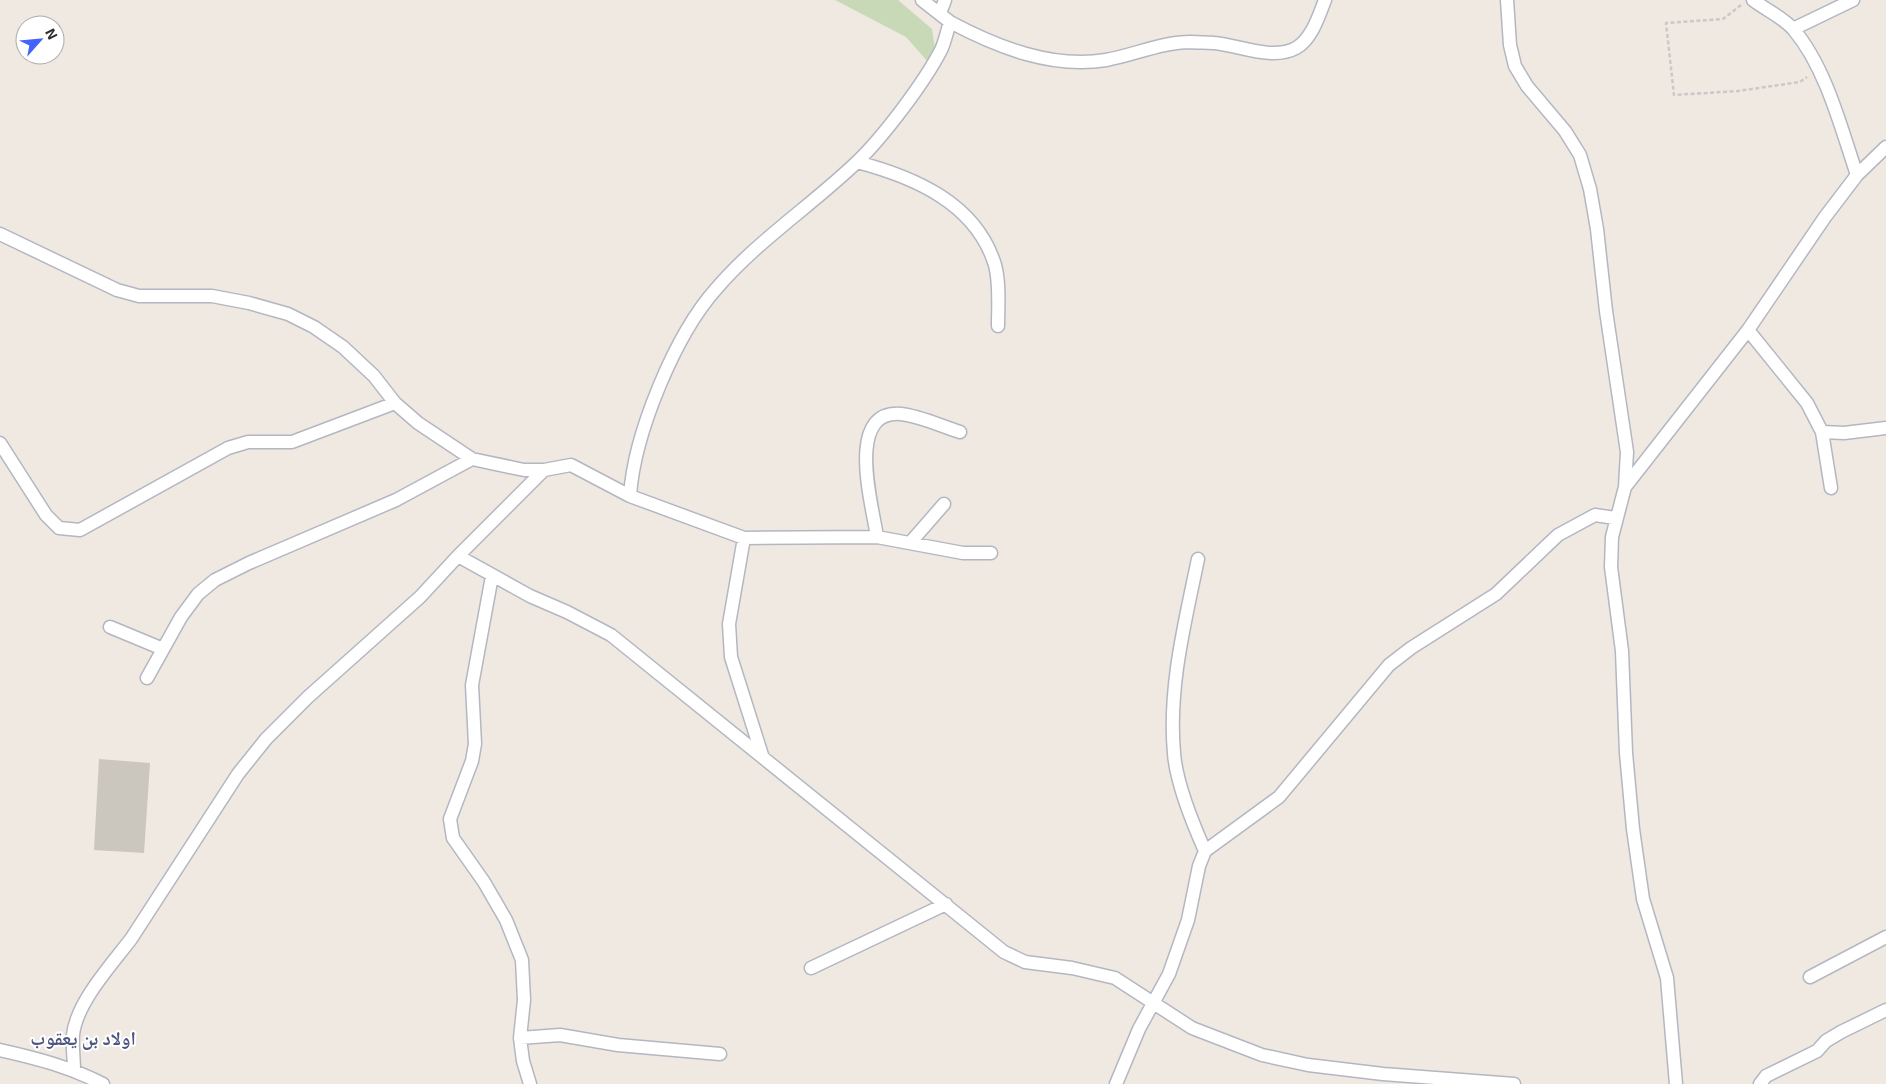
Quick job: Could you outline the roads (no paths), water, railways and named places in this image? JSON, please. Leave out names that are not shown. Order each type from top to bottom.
[{"type":"street","points":[[922,0],[950,22],[984,40],[1064,62],[1104,60],[1182,42],[1214,43],[1272,53],[1296,48],[1306,39],[1326,0]]},
{"type":"street","points":[[940,13],[945,0]]},
{"type":"street","points":[[1507,0],[1510,45],[1516,66],[1527,86],[1565,131],[1580,155],[1590,189],[1627,452],[1625,487],[1615,518],[1612,537],[1611,567],[1622,651],[1626,753],[1633,829],[1643,899],[1667,978],[1676,1084]]},
{"type":"street","points":[[1793,29],[1853,0]]},
{"type":"street","points":[[1748,2],[1793,29],[1808,49],[1836,112],[1857,175]]},
{"type":"street","points":[[630,496],[631,473],[649,412],[690,323],[716,288],[857,162],[903,106],[931,66],[941,50],[950,22]]},
{"type":"street","points":[[1625,487],[1748,330],[1825,217],[1857,175],[1886,147]]},
{"type":"street","points":[[857,162],[892,172],[927,187],[968,218],[983,238],[995,266],[998,326]]},
{"type":"street","points":[[0,234],[117,290],[139,296],[212,296],[249,303],[288,314],[314,327],[343,347],[374,376],[394,403],[418,423],[472,459],[524,470],[544,470],[572,465],[630,496],[744,538],[877,537],[963,553],[991,553]]},
{"type":"street","points":[[1748,330],[1807,403],[1822,432],[1831,488]]},
{"type":"street","points":[[0,443],[46,515],[59,528],[80,530],[228,448],[248,442],[292,442],[394,403]]},
{"type":"street","points":[[877,537],[868,482],[866,450],[870,431],[881,418],[900,414],[960,432]]},
{"type":"street","points":[[1822,432],[1886,428]]},
{"type":"street","points":[[147,678],[181,617],[198,594],[215,580],[249,563],[396,500],[472,459]]},
{"type":"street","points":[[74,1070],[73,1034],[81,1011],[106,972],[131,939],[238,774],[285,718],[420,597],[544,470]]},
{"type":"street","points":[[910,543],[918,531],[944,504]]},
{"type":"street","points":[[1116,1084],[1152,1003],[1168,974],[1188,920],[1199,866],[1206,851],[1279,797],[1390,665],[1411,648],[1496,594],[1558,535],[1595,515],[1615,518]]},
{"type":"street","points":[[744,538],[729,624],[731,657],[762,755]]},
{"type":"street","points":[[458,556],[492,576],[611,635],[674,688],[762,755],[1004,952],[1025,962],[1072,968],[1115,978],[1192,1028],[1262,1055],[1308,1065],[1383,1074],[1456,1082],[1514,1084]]},
{"type":"street","points":[[1198,560],[1182,637],[1173,711],[1174,754],[1185,795],[1206,851]]},
{"type":"street","points":[[492,576],[472,685],[475,744],[472,761],[450,819],[452,838],[484,882],[506,920],[522,960],[524,1000],[520,1038],[522,1061],[530,1084]]},
{"type":"street","points":[[110,627],[163,649]]},
{"type":"street","points":[[811,968],[946,904]]},
{"type":"street","points":[[1810,977],[1886,936]]},
{"type":"street","points":[[1760,1084],[1766,1076],[1817,1051],[1826,1041],[1841,1032],[1886,1010]]},
{"type":"street","points":[[520,1038],[560,1035],[618,1045],[720,1054]]},
{"type":"street","points":[[0,1050],[36,1058],[74,1070],[89,1081],[103,1084]]},
{"type":"district","name":"اولاد بن يعقوب","points":[[83,1037]]}]
